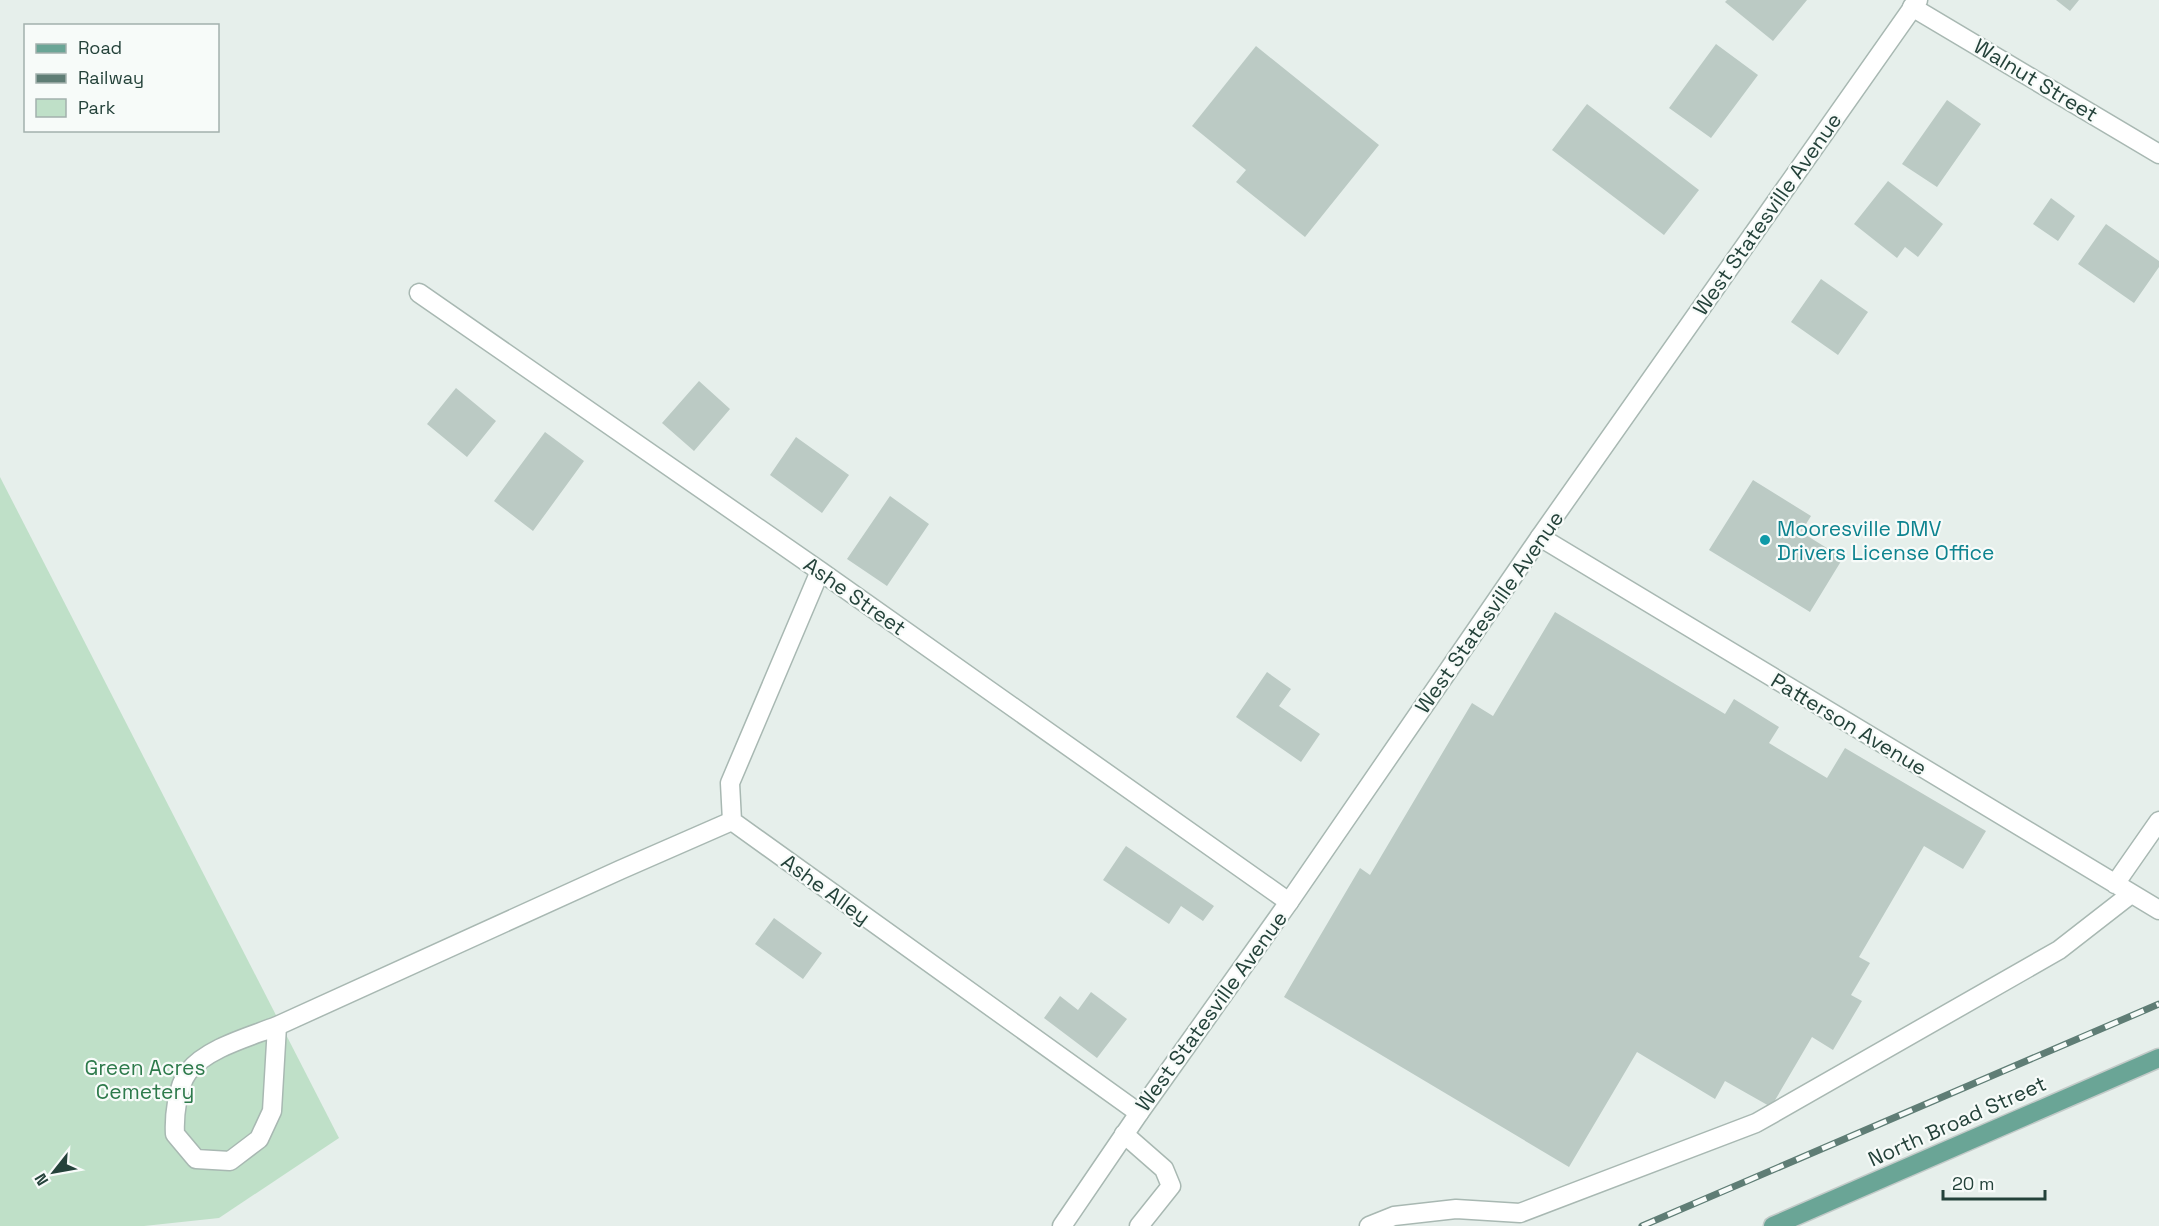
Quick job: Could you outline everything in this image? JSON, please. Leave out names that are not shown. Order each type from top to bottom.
[{"type":"main road","name":"North Broad Street","points":[[1773,1226],[2159,1058]]},
{"type":"street","name":"Walnut Street","points":[[1915,3],[2159,154]]},
{"type":"street","name":"West Statesville Avenue","points":[[1062,1226],[1124,1134],[1289,902],[1540,537],[1915,3]]},
{"type":"street","name":"Ashe Street","points":[[419,293],[820,571],[1289,902]]},
{"type":"street","name":"Patterson Avenue","points":[[1540,537],[2159,910]]},
{"type":"street","points":[[277,1026],[272,1111],[259,1139],[230,1161],[196,1159],[174,1134],[174,1109],[187,1073],[215,1050],[277,1026],[732,821],[730,783],[820,571]]},
{"type":"street","name":"Ashe Alley","points":[[732,821],[1139,1113]]},
{"type":"street","points":[[2115,884],[2159,821]]},
{"type":"street","points":[[1369,1226],[1394,1216],[1456,1209],[1520,1213],[1756,1124],[2059,950],[2131,894]]},
{"type":"street","points":[[1124,1134],[1164,1169],[1172,1186],[1139,1226]]},
{"type":"green space","name":"Green Acres Cemetery","points":[[0,477],[339,1138],[219,1218],[144,1226],[0,1226]]},
{"type":"building","points":[[1727,0],[1807,0],[1773,41],[1725,2]]},
{"type":"building","points":[[2056,0],[2079,0],[2070,11]]},
{"type":"building","points":[[1716,44],[1758,75],[1711,138],[1669,108]]},
{"type":"building","points":[[1256,46],[1379,145],[1305,237],[1236,182],[1246,170],[1192,126]]},
{"type":"building","points":[[1947,100],[1981,124],[1937,187],[1902,164]]},
{"type":"building","points":[[1587,104],[1699,190],[1664,235],[1552,150]]},
{"type":"building","points":[[1888,181],[1943,224],[1918,257],[1905,247],[1897,258],[1854,224]]},
{"type":"building","points":[[2051,198],[2075,216],[2058,241],[2033,224]]},
{"type":"building","points":[[2106,224],[2159,261],[2159,267],[2134,303],[2078,264]]},
{"type":"building","points":[[1821,279],[1868,312],[1838,355],[1791,322]]},
{"type":"building","points":[[699,381],[730,409],[694,451],[662,423]]},
{"type":"building","points":[[456,388],[496,421],[467,457],[427,424]]},
{"type":"building","points":[[545,432],[584,461],[533,531],[494,501]]},
{"type":"building","points":[[796,437],[849,475],[822,513],[770,475]]},
{"type":"building","name":"Mooresville DMV Drivers License Office","points":[[1753,480],[1811,516],[1801,532],[1843,558],[1810,612],[1709,550]]},
{"type":"building","points":[[890,496],[929,524],[887,586],[847,559]]},
{"type":"building","points":[[1555,612],[1725,714],[1734,699],[1779,727],[1769,743],[1827,778],[1845,748],[1986,831],[1963,869],[1924,846],[1859,957],[1870,963],[1851,995],[1862,1001],[1833,1050],[1812,1037],[1771,1107],[1725,1081],[1715,1099],[1637,1052],[1569,1167],[1284,997],[1360,868],[1370,875],[1472,703],[1493,716]]},
{"type":"building","points":[[1267,672],[1291,689],[1279,706],[1320,734],[1301,762],[1236,717]]},
{"type":"building","points":[[1126,846],[1214,906],[1203,921],[1181,906],[1169,924],[1103,880]]},
{"type":"building","points":[[774,918],[822,953],[803,979],[755,944]]},
{"type":"building","points":[[1091,992],[1127,1019],[1097,1058],[1044,1018],[1060,996],[1078,1010]]},
{"type":"railway","points":[[1642,1226],[2159,1004]]},
{"type":"place","name":"Mooresville DMV Drivers License Office","points":[[1765,540]]}]
